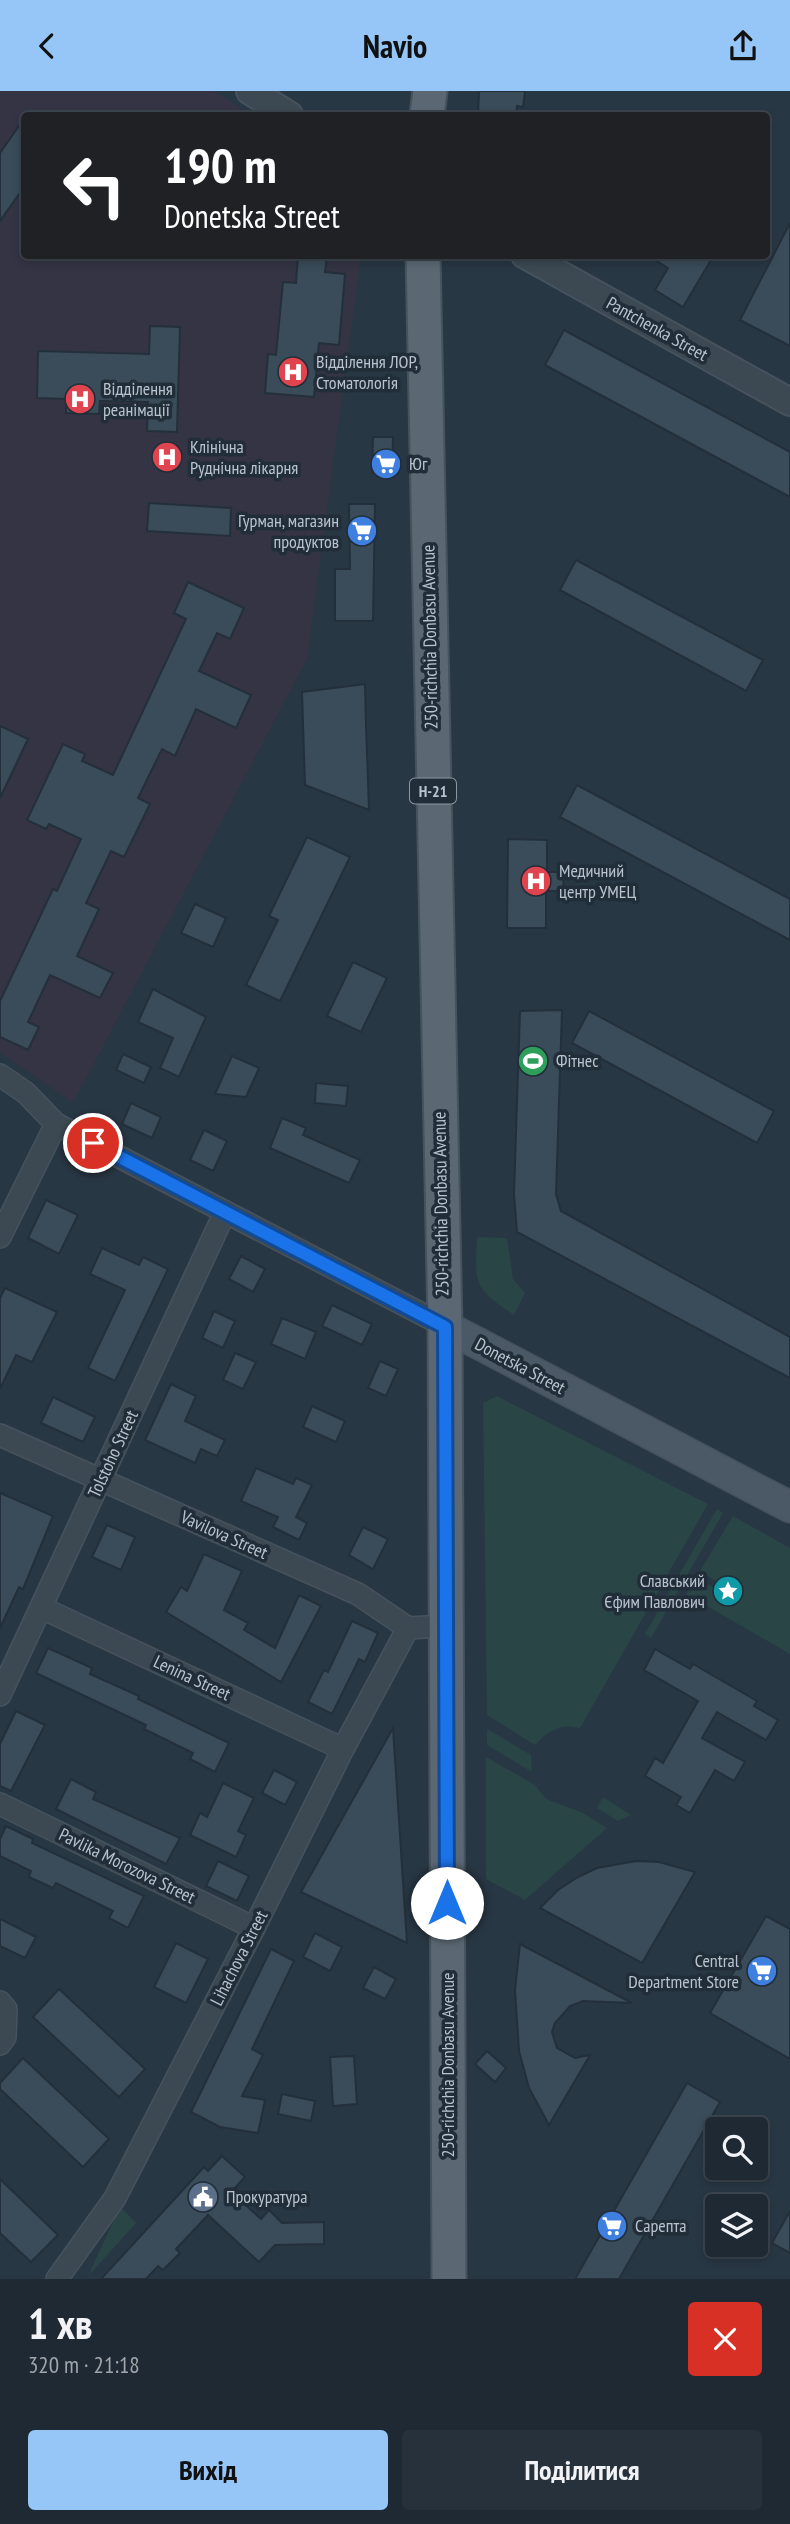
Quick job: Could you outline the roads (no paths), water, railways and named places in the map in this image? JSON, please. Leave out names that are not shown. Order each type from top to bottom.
[{"type":"main road","points":[[427,112],[430,91]]},
{"type":"main road","name":"250-richchia Donbasu Avenue","points":[[423,259],[445,1327],[449,2279]]},
{"type":"main road","name":"Donetska Street","points":[[445,1327],[790,1507]]},
{"type":"street","points":[[250,91],[284,112]]},
{"type":"street","name":"Pantchenka Street","points":[[532,259],[790,402]]},
{"type":"street","name":"Donetska Street","points":[[0,1075],[26,1093],[56,1123],[445,1327]]},
{"type":"street","points":[[0,1237],[56,1123]]},
{"type":"street","name":"Tolstoho Street","points":[[0,1695],[225,1212]]},
{"type":"street","name":"Vavilova Street","points":[[0,1436],[358,1594],[408,1628]]},
{"type":"street","name":"Lenina Street","points":[[42,1608],[343,1749]]},
{"type":"street","points":[[408,1628],[445,1626]]},
{"type":"street","name":"Lihachova Street","points":[[57,2279],[115,2199],[343,1749],[408,1628]]},
{"type":"street","name":"Pavlika Morozova Street","points":[[0,1804],[254,1928]]},
{"type":"street","points":[[0,2002],[6,2009],[5,2037],[0,2044]]},
{"type":"place","name":"Відділення ЛОР, Стоматологія","points":[[293,372]]},
{"type":"place","name":"Відділення реанімації","points":[[80,399]]},
{"type":"place","name":"Клінічна Руднічна лікарня","points":[[167,457]]},
{"type":"place","name":"Юг","points":[[386,464]]},
{"type":"place","name":"Гурман, магазин продуктов","points":[[362,531]]},
{"type":"place","name":"Медичний центр УМЕЦ","points":[[536,881]]},
{"type":"place","name":"Фітнес","points":[[533,1061]]},
{"type":"place","name":"Славський Єфим Павлович","points":[[728,1591]]},
{"type":"place","name":"Central Department Store","points":[[762,1971]]},
{"type":"place","name":"Прокуратура","points":[[203,2197]]},
{"type":"place","name":"Сарепта","points":[[612,2226]]}]
